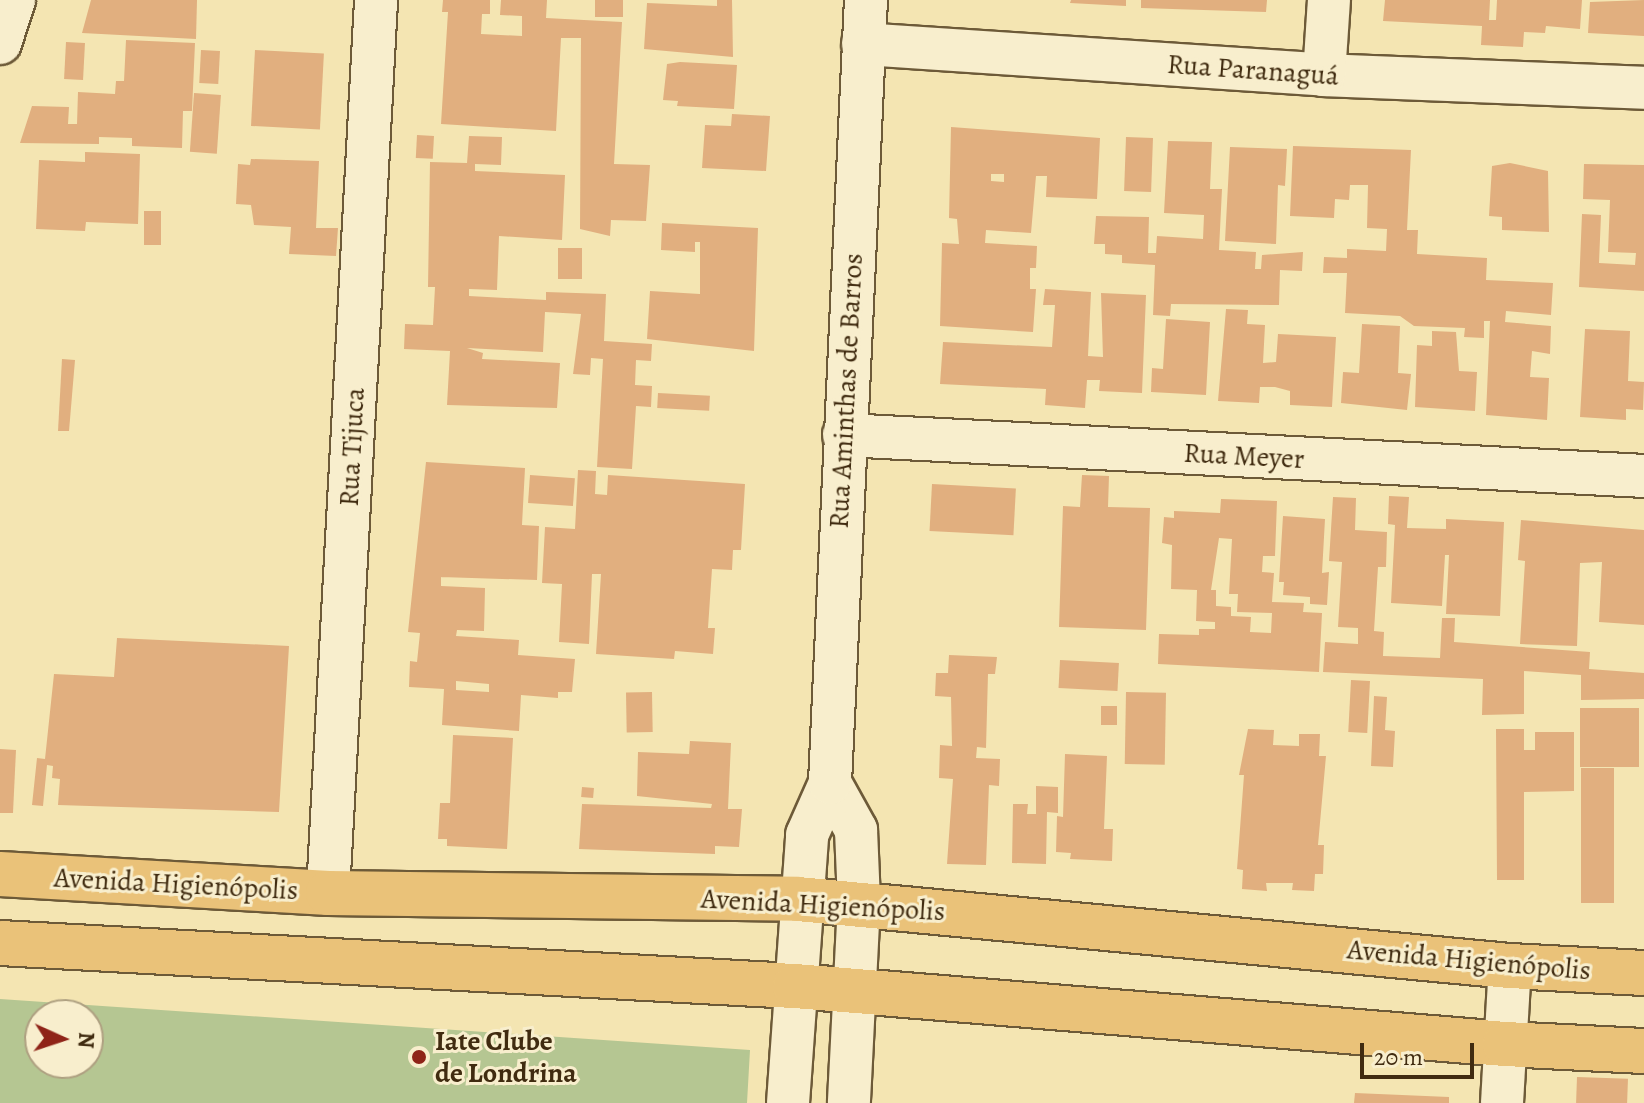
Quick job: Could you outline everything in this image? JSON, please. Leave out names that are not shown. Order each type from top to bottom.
[{"type":"main road","name":"Avenida Higienópolis","points":[[0,874],[328,893],[798,899],[1510,966],[1644,973]]},
{"type":"main road","points":[[0,943],[795,986],[1505,1044],[1644,1051]]},
{"type":"street","points":[[0,43],[14,0]]},
{"type":"street","name":"Rua Tijuca","points":[[328,893],[376,0]]},
{"type":"street","name":"Rua Aminthas de Barros","points":[[788,1103],[798,899],[807,835],[830,783],[866,0]]},
{"type":"street","points":[[1324,75],[1329,0]]},
{"type":"street","name":"Rua Paranaguá","points":[[863,44],[1324,75],[1644,88]]},
{"type":"street","name":"Rua Meyer","points":[[844,435],[1644,476]]},
{"type":"street","points":[[830,783],[856,830],[859,903],[849,1103]]},
{"type":"street","points":[[1502,1103],[1510,966]]},
{"type":"green space","name":"Iate Clube de Londrina","points":[[0,999],[24,1001],[24,1079],[104,1079],[104,1006],[750,1050],[747,1103],[0,1103]]},
{"type":"building","points":[[91,0],[197,0],[196,39],[82,33]]},
{"type":"building","points":[[443,0],[490,0],[490,14],[482,14],[481,34],[522,36],[522,16],[500,15],[501,0],[547,0],[546,18],[622,22],[614,164],[650,165],[646,221],[611,220],[610,236],[580,229],[581,38],[561,38],[556,131],[441,124],[448,12],[442,12]]},
{"type":"building","points":[[595,0],[623,0],[623,17],[595,17]]},
{"type":"building","points":[[717,0],[732,0],[733,57],[644,49],[647,3],[717,6]]},
{"type":"building","points":[[1071,0],[1126,0],[1126,6],[1070,3]]},
{"type":"building","points":[[1141,0],[1267,0],[1266,12],[1141,8]]},
{"type":"building","points":[[1385,0],[1490,0],[1489,20],[1496,20],[1497,0],[1582,0],[1580,29],[1546,26],[1545,33],[1524,32],[1523,47],[1481,45],[1482,26],[1383,21]]},
{"type":"building","points":[[1644,0],[1644,36],[1588,33],[1590,2]]},
{"type":"building","points":[[126,40],[195,43],[192,111],[183,111],[182,148],[132,146],[132,138],[99,137],[99,144],[20,143],[32,106],[69,107],[68,124],[77,124],[78,92],[115,94],[116,81],[124,81]]},
{"type":"building","points":[[66,42],[85,43],[83,80],[64,79]]},
{"type":"building","points":[[201,50],[220,51],[218,84],[199,83]]},
{"type":"building","points":[[255,50],[324,54],[320,130],[251,126]]},
{"type":"building","points":[[667,64],[737,65],[734,109],[677,106],[678,101],[663,100]]},
{"type":"building","points":[[194,93],[221,95],[217,154],[190,152]]},
{"type":"building","points":[[732,114],[770,116],[766,171],[702,168],[705,125],[731,126]]},
{"type":"building","points":[[951,127],[1100,138],[1097,199],[1046,197],[1047,176],[1036,176],[1031,233],[986,230],[985,243],[1037,246],[1036,268],[1030,268],[1030,289],[1036,289],[1033,332],[940,326],[942,243],[959,244],[957,219],[949,218]],"holes":[[[991,174],[1004,174],[1004,182],[991,181]]]},
{"type":"building","points":[[417,135],[434,136],[433,159],[416,158]]},
{"type":"building","points":[[469,136],[502,137],[501,165],[475,164],[475,171],[565,175],[562,240],[499,236],[497,290],[469,289],[469,296],[546,300],[546,292],[606,294],[604,341],[652,344],[651,361],[636,360],[635,385],[652,386],[651,407],[636,406],[632,469],[597,467],[603,359],[591,358],[590,375],[573,374],[581,314],[545,312],[543,352],[467,348],[483,353],[482,359],[560,363],[557,408],[447,405],[450,351],[404,349],[405,324],[433,325],[435,287],[428,287],[430,162],[467,163]]},
{"type":"building","points":[[1126,137],[1153,138],[1151,192],[1124,191]]},
{"type":"building","points":[[1168,141],[1212,142],[1210,189],[1222,189],[1219,250],[1256,252],[1255,269],[1261,269],[1262,255],[1303,252],[1302,271],[1280,270],[1279,305],[1171,304],[1170,316],[1153,315],[1155,265],[1122,263],[1122,255],[1105,254],[1105,244],[1094,244],[1096,216],[1149,217],[1148,253],[1156,253],[1157,236],[1203,239],[1204,215],[1164,213]]},
{"type":"building","points":[[1293,146],[1411,150],[1407,230],[1418,230],[1417,254],[1487,258],[1486,280],[1553,283],[1551,315],[1506,311],[1505,322],[1551,326],[1550,354],[1532,351],[1530,377],[1549,378],[1547,420],[1486,415],[1490,321],[1484,321],[1484,338],[1464,337],[1465,328],[1414,326],[1400,316],[1345,313],[1347,273],[1323,273],[1324,257],[1347,258],[1347,249],[1386,251],[1387,229],[1367,228],[1368,185],[1350,185],[1349,200],[1335,199],[1334,218],[1290,216]]},
{"type":"building","points":[[1230,147],[1287,149],[1285,186],[1278,185],[1276,244],[1225,241]]},
{"type":"building","points":[[85,152],[140,154],[138,224],[86,222],[85,231],[36,229],[39,160],[85,162]]},
{"type":"building","points":[[251,159],[319,161],[316,228],[338,228],[336,256],[289,254],[291,227],[254,225],[251,205],[236,204],[238,164],[250,165]]},
{"type":"building","points":[[1510,163],[1548,171],[1549,232],[1502,230],[1502,217],[1489,216],[1492,166]]},
{"type":"building","points":[[1584,164],[1644,165],[1644,291],[1579,287],[1582,214],[1601,215],[1599,263],[1635,265],[1636,253],[1608,252],[1610,200],[1583,199]]},
{"type":"building","points":[[144,211],[161,211],[161,245],[144,245]]},
{"type":"building","points":[[662,223],[758,228],[754,351],[647,339],[650,291],[700,294],[700,242],[695,242],[695,252],[661,250]]},
{"type":"building","points":[[558,248],[582,248],[582,279],[558,279]]},
{"type":"building","points":[[1045,289],[1091,292],[1088,356],[1103,357],[1101,293],[1146,295],[1142,393],[1099,391],[1100,380],[1087,380],[1085,408],[1045,405],[1046,389],[940,384],[943,342],[1052,347],[1055,305],[1043,305]]},
{"type":"building","points":[[1226,309],[1248,310],[1247,324],[1265,325],[1263,363],[1276,362],[1278,334],[1336,337],[1332,407],[1290,405],[1290,391],[1275,387],[1260,387],[1259,403],[1218,401]]},
{"type":"building","points":[[1166,319],[1210,322],[1206,395],[1151,392],[1152,368],[1163,369]]},
{"type":"building","points":[[1362,324],[1400,326],[1398,373],[1411,374],[1407,410],[1341,403],[1343,372],[1359,373]]},
{"type":"building","points":[[1585,329],[1630,331],[1628,381],[1644,382],[1643,410],[1626,409],[1626,420],[1580,417]]},
{"type":"building","points":[[1432,331],[1456,332],[1459,371],[1477,372],[1475,411],[1415,407],[1417,345],[1432,346]]},
{"type":"building","points":[[62,359],[75,360],[69,431],[58,431]]},
{"type":"building","points":[[658,393],[710,396],[709,411],[657,408]]},
{"type":"building","points":[[426,462],[525,468],[522,525],[539,526],[537,580],[441,577],[441,586],[485,588],[484,631],[457,630],[456,636],[519,640],[518,655],[575,659],[572,692],[558,692],[558,698],[521,695],[519,731],[442,725],[444,689],[409,687],[410,661],[417,662],[420,633],[408,632]],"holes":[[[456,681],[489,684],[489,692],[456,690]]]},
{"type":"building","points":[[578,470],[596,471],[595,494],[607,495],[608,475],[745,484],[741,550],[733,550],[732,570],[712,569],[708,628],[715,628],[713,654],[675,651],[674,659],[596,654],[601,574],[592,574],[589,644],[559,642],[562,584],[542,583],[545,527],[575,529]]},
{"type":"building","points":[[530,475],[575,478],[573,506],[528,503]]},
{"type":"building","points":[[1082,475],[1109,476],[1108,507],[1150,508],[1146,630],[1059,627],[1063,506],[1080,507]]},
{"type":"building","points":[[932,484],[1016,488],[1013,535],[930,531]]},
{"type":"building","points":[[1389,496],[1409,497],[1407,528],[1446,529],[1446,519],[1504,522],[1500,616],[1446,614],[1449,555],[1445,555],[1442,606],[1391,603],[1395,525],[1388,524]]},
{"type":"building","points":[[1333,497],[1356,498],[1355,530],[1387,532],[1386,567],[1378,567],[1374,631],[1384,632],[1383,656],[1440,658],[1442,618],[1455,618],[1454,642],[1590,652],[1589,669],[1644,673],[1644,699],[1581,700],[1581,675],[1524,671],[1524,714],[1482,715],[1483,679],[1323,672],[1325,642],[1358,644],[1358,628],[1338,627],[1342,562],[1329,561]]},
{"type":"building","points":[[1221,499],[1277,501],[1275,556],[1263,556],[1262,572],[1274,573],[1272,602],[1304,603],[1303,612],[1322,613],[1319,672],[1158,664],[1159,634],[1199,635],[1199,629],[1215,629],[1215,622],[1196,621],[1197,590],[1171,589],[1172,545],[1162,543],[1164,517],[1174,518],[1174,511],[1220,513]],"holes":[[[1219,538],[1232,539],[1229,594],[1238,594],[1237,612],[1272,613],[1271,633],[1250,632],[1251,617],[1231,616],[1231,607],[1216,606],[1216,590],[1211,590]]]},
{"type":"building","points":[[1283,516],[1325,519],[1322,573],[1329,572],[1327,605],[1310,604],[1310,597],[1283,595],[1284,582],[1279,582]]},
{"type":"building","points":[[1521,520],[1644,530],[1644,625],[1599,622],[1602,562],[1580,563],[1577,646],[1520,644],[1525,561],[1518,560]]},
{"type":"building","points":[[117,638],[289,646],[279,812],[58,805],[60,779],[52,778],[53,766],[47,765],[43,806],[32,805],[37,758],[45,759],[54,674],[114,677]]},
{"type":"building","points":[[949,655],[997,657],[995,674],[988,674],[986,748],[977,747],[976,758],[1000,759],[999,786],[989,785],[986,865],[947,864],[953,779],[939,778],[940,745],[952,746],[951,697],[935,696],[936,673],[948,673]]},
{"type":"building","points":[[1060,660],[1119,663],[1117,691],[1059,688]]},
{"type":"building","points":[[1351,680],[1370,681],[1367,733],[1348,732]]},
{"type":"building","points":[[626,692],[652,692],[653,732],[627,732]]},
{"type":"building","points":[[1126,692],[1166,693],[1165,765],[1125,764]]},
{"type":"building","points":[[1374,696],[1387,697],[1385,730],[1395,731],[1393,767],[1371,766]]},
{"type":"building","points":[[1101,706],[1117,706],[1117,725],[1101,725]]},
{"type":"building","points":[[1580,708],[1639,708],[1639,767],[1580,767]]},
{"type":"building","points":[[1248,729],[1274,730],[1273,745],[1299,746],[1299,734],[1320,734],[1319,756],[1326,756],[1318,845],[1324,845],[1323,874],[1315,874],[1314,891],[1292,890],[1293,883],[1266,883],[1267,891],[1242,889],[1243,870],[1237,869],[1244,775],[1239,775]]},
{"type":"building","points":[[1496,729],[1524,729],[1524,750],[1535,750],[1535,732],[1574,732],[1574,791],[1524,792],[1524,880],[1497,880]]},
{"type":"building","points":[[453,735],[513,738],[507,849],[447,846],[447,839],[438,839],[440,803],[450,803]]},
{"type":"building","points":[[690,741],[731,743],[728,809],[742,809],[739,847],[715,846],[715,854],[579,849],[582,804],[711,808],[712,804],[637,796],[638,752],[689,754]]},
{"type":"building","points":[[0,749],[16,750],[13,813],[0,813]]},
{"type":"building","points":[[1065,754],[1107,756],[1104,829],[1113,829],[1112,861],[1070,859],[1071,853],[1056,852],[1057,816],[1063,817]]},
{"type":"building","points":[[1581,768],[1614,768],[1614,903],[1581,903]]},
{"type":"building","points":[[1036,786],[1058,787],[1058,813],[1047,812],[1046,864],[1012,863],[1013,804],[1028,804],[1027,814],[1036,814]]},
{"type":"building","points":[[582,787],[594,788],[593,798],[581,797]]},
{"type":"building","points":[[1577,1077],[1628,1079],[1627,1103],[1576,1103]]},
{"type":"building","points":[[1355,1093],[1449,1097],[1449,1103],[1354,1103]]},
{"type":"place","name":"Iate Clube de Londrina","points":[[419,1057]]}]
